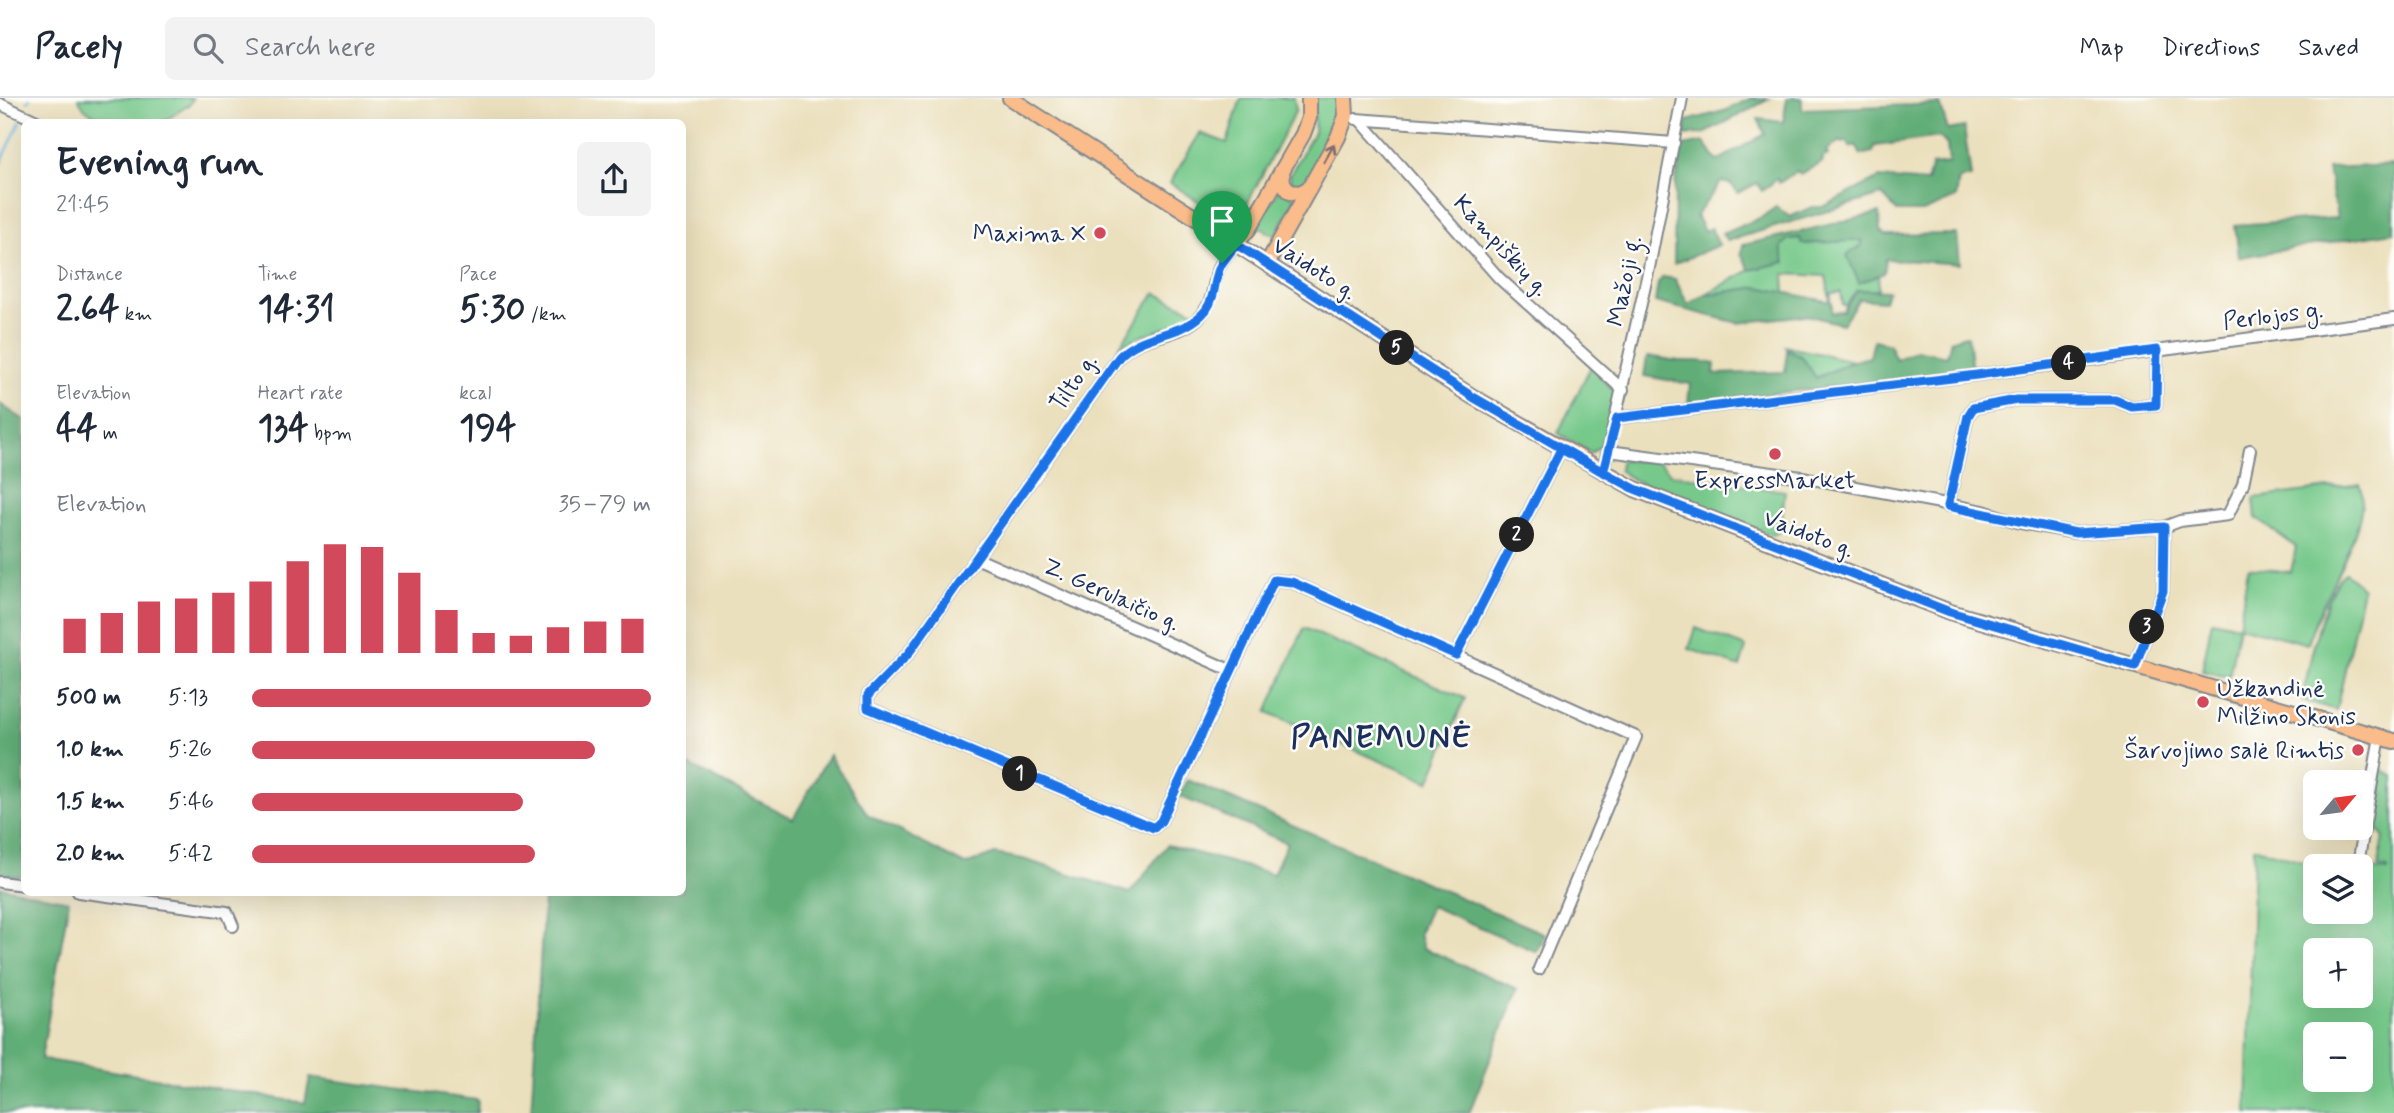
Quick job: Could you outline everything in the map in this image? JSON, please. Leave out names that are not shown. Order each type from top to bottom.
[{"type":"main road","name":"Vaidoto g.","points":[[1010,98],[1561,449],[1635,489],[1950,612],[2387,738]]},
{"type":"main road","name":"Tilto g.","points":[[1236,244],[1249,228],[1307,125],[1309,98]]},
{"type":"main road","points":[[1268,264],[1309,188],[1353,118],[1345,98]]},
{"type":"main road","points":[[1282,170],[1283,183],[1290,192],[1309,188]]},
{"type":"street","name":"Mažoji g.","points":[[1603,472],[1623,390],[1682,98]]},
{"type":"street","points":[[0,104],[32,119]]},
{"type":"street","points":[[1353,118],[1674,143]]},
{"type":"street","name":"Kampiškių g.","points":[[1353,118],[1499,278],[1623,390]]},
{"type":"street","name":"Tilto g.","points":[[1230,670],[1161,821],[1154,828],[1144,827],[868,708],[868,695],[908,654],[1119,357],[1132,345],[1188,326],[1206,309],[1213,299],[1219,268],[1236,244]]},
{"type":"street","name":"Perlojos g.","points":[[1617,418],[1927,381],[2394,319]]},
{"type":"street","points":[[1948,506],[1968,416],[1973,408],[2017,400],[2115,400],[2132,407],[2156,405],[2157,350]]},
{"type":"street","points":[[1456,655],[1561,449]]},
{"type":"street","points":[[1609,451],[1802,477],[2076,533],[2164,527],[2180,521],[2228,515],[2243,484],[2250,450]]},
{"type":"street","points":[[2135,666],[2163,591],[2164,527]]},
{"type":"street","name":"Z. Gerulaičio g.","points":[[976,558],[1230,670]]},
{"type":"street","points":[[1230,670],[1274,580],[1292,582],[1636,737],[1539,969]]},
{"type":"street","points":[[2360,854],[2387,738]]},
{"type":"street","points":[[0,882],[21,885]]},
{"type":"street","points":[[108,896],[227,912],[233,926]]},
{"type":"green space","points":[[78,98],[193,98],[190,104],[168,119],[99,119],[84,108]]},
{"type":"green space","points":[[1241,98],[1294,98],[1296,110],[1241,215],[1232,223],[1170,183],[1200,133],[1227,143]]},
{"type":"green space","points":[[1315,98],[1338,98],[1335,120],[1320,160],[1306,181],[1298,187],[1292,184],[1290,175],[1314,132]]},
{"type":"green space","points":[[1751,98],[1769,99],[1706,133],[1684,136],[1687,121],[1727,110]]},
{"type":"green space","points":[[1787,98],[1802,98],[1802,109],[1940,104],[1948,130],[1964,127],[1971,177],[1959,179],[1956,198],[1923,212],[1898,212],[1882,195],[1727,241],[1722,234],[1762,217],[1776,207],[1790,217],[1812,207],[1823,207],[1879,178],[1927,182],[1932,165],[1949,163],[1947,145],[1940,137],[1875,146],[1873,152],[1861,155],[1856,145],[1850,147],[1847,141],[1840,141],[1826,151],[1828,155],[1822,158],[1823,162],[1800,174],[1797,171],[1779,183],[1777,179],[1762,191],[1757,183],[1738,193],[1731,184],[1721,182],[1696,216],[1704,231],[1711,228],[1719,245],[1674,264],[1675,184],[1683,146],[1704,142],[1717,161],[1765,134],[1758,119],[1783,122]]},
{"type":"green space","points":[[2394,165],[2394,232],[2239,257],[2235,225],[2337,218],[2328,168]]},
{"type":"green space","points":[[1279,189],[1296,199],[1275,236],[1257,226]]},
{"type":"green space","points":[[1879,213],[1880,231],[1885,235],[1957,234],[1960,264],[1886,259],[1884,273],[1859,283],[1847,255],[1861,246],[1863,240],[1802,244],[1800,238],[1788,239],[1781,248],[1785,262],[1750,270],[1741,254],[1743,245]]},
{"type":"green space","points":[[1800,238],[1802,244],[1863,240],[1868,278],[1879,272],[1878,290],[1857,290],[1847,305],[1843,305],[1841,292],[1831,293],[1830,301],[1826,276],[1784,274],[1785,293],[1758,287],[1704,295],[1750,270],[1784,262],[1781,248],[1788,239]]},
{"type":"green space","points":[[1663,277],[1675,279],[1688,304],[1704,295],[1758,287],[1832,302],[1832,313],[1843,311],[1857,290],[1888,291],[1884,301],[1859,299],[1842,324],[1806,315],[1738,323],[1655,302],[1658,283]]},
{"type":"green space","points":[[1155,293],[1194,311],[1175,324],[1126,343],[1117,350]]},
{"type":"green space","points":[[1968,336],[1972,371],[1688,403],[1690,384],[1644,376],[1647,357],[1715,364],[1714,374],[1785,372],[1787,350],[1802,357],[1816,378],[1870,357],[1874,340],[1889,344],[1896,360],[1916,350],[1947,356],[1951,340]]},
{"type":"green space","points":[[1784,346],[1854,361],[1816,378],[1802,357]]},
{"type":"green space","points":[[1591,366],[1616,393],[1604,443],[1591,453],[1558,433]]},
{"type":"green space","points":[[0,404],[21,418],[21,877],[0,875]]},
{"type":"green space","points":[[1623,460],[1659,462],[1671,474],[1785,491],[1780,531],[1772,535],[1633,480],[1619,470]]},
{"type":"green space","points":[[2360,484],[2362,499],[2353,539],[2313,627],[2308,644],[2239,626],[2248,567],[2291,572],[2296,547],[2256,518],[2254,498]]},
{"type":"green space","points":[[2346,573],[2363,589],[2336,710],[2302,700],[2324,611],[2338,580]]},
{"type":"green space","points":[[2212,620],[2239,626],[2229,677],[2202,671]]},
{"type":"green space","points":[[1304,628],[1465,698],[1429,782],[1267,712]]},
{"type":"green space","points":[[1696,628],[1746,647],[1740,667],[1689,649]]},
{"type":"green space","points":[[829,755],[868,815],[965,865],[995,854],[1023,859],[1130,893],[1167,845],[1273,874],[1287,843],[1179,796],[1188,780],[1545,934],[1537,952],[1431,906],[1419,933],[1423,948],[1518,989],[1469,1113],[531,1113],[544,898],[534,896],[686,896],[686,764],[793,819]]},
{"type":"green space","points":[[2377,767],[2394,776],[2394,1113],[2247,1113],[2254,847],[2303,861],[2303,924],[2373,924],[2373,869],[2388,871],[2378,867],[2384,838],[2373,825]]},
{"type":"green space","points":[[0,887],[21,891],[21,896],[44,896],[69,901],[41,1059],[305,1103],[310,1077],[478,1100],[477,1113],[0,1113]]},
{"type":"waterway","points":[[28,102],[30,98]]},
{"type":"waterway","points":[[0,165],[20,122]]},
{"type":"place","name":"Maxima X","points":[[1100,233]]},
{"type":"place","name":"ExpressMarket","points":[[1775,454]]},
{"type":"place","name":"Užkandinė Milžino Skonis","points":[[2203,702]]},
{"type":"place","name":"Šarvojimo salė Rimtis","points":[[2358,750]]},
{"type":"district","name":"PANEMUNĖ","points":[[1382,736]]},
{"type":"route","points":[[1222,263],[1213,299],[1198,318],[1188,326],[1132,345],[1119,357],[908,654],[868,695],[868,708],[1144,827],[1154,828],[1161,821],[1274,580],[1292,582],[1456,655],[1561,449],[1603,472],[1635,489],[1926,603],[2135,666],[2146,629],[2163,591],[2164,527],[2076,533],[2021,523],[1983,511],[1948,506],[1968,416],[1973,408],[1988,403],[2017,400],[2115,400],[2132,407],[2156,405],[2157,350],[1977,375],[1617,418],[1603,472],[1473,397],[1236,244],[1222,263]]}]
